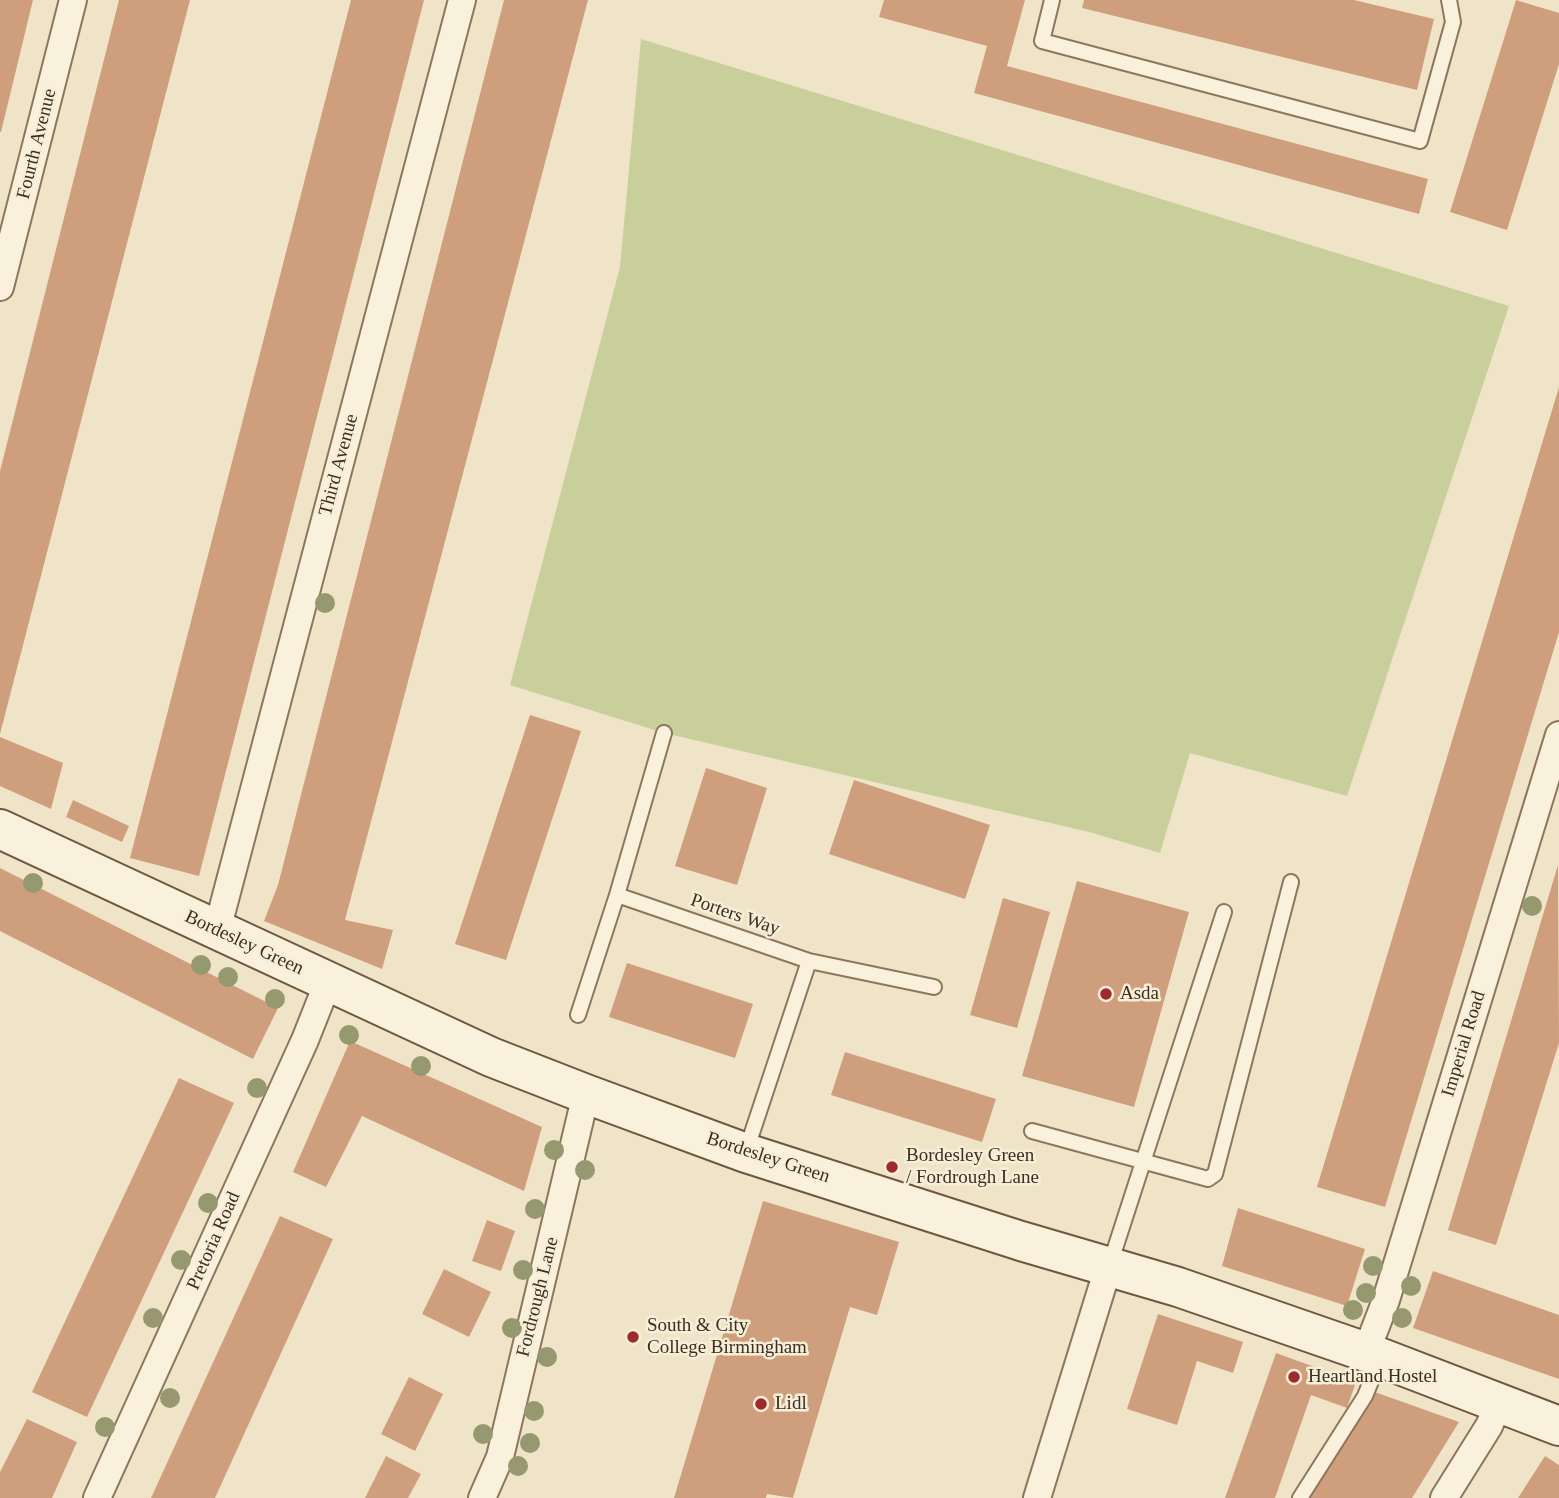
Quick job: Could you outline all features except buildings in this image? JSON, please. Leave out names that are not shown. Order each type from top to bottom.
[{"type":"main road","name":"Bordesley Green","points":[[0,829],[491,1057],[586,1094],[746,1153],[1108,1268],[1178,1287],[1373,1355],[1559,1426]]},
{"type":"street","name":"Fourth Avenue","points":[[0,287],[73,0]]},
{"type":"street","name":"Third Avenue","points":[[217,930],[462,0]]},
{"type":"street","name":"Imperial Road","points":[[1373,1355],[1386,1300],[1559,735]]},
{"type":"street","name":"Pretoria Road","points":[[97,1498],[305,1040],[328,982]]},
{"type":"street","name":"Fordrough Lane","points":[[482,1498],[500,1457],[586,1094]]},
{"type":"street","points":[[1037,1498],[1108,1268]]},
{"type":"street","points":[[1444,1498],[1489,1426],[1499,1403]]},
{"type":"lane","points":[[1052,0],[1042,41],[1420,141],[1452,22],[1449,0]]},
{"type":"lane","points":[[578,1015],[617,895],[664,733]]},
{"type":"lane","points":[[1032,1131],[1208,1179],[1215,1174],[1291,882]]},
{"type":"lane","name":"Porters Way","points":[[617,895],[809,961],[934,987]]},
{"type":"lane","points":[[1108,1268],[1224,912]]},
{"type":"lane","points":[[746,1153],[809,961]]},
{"type":"lane","points":[[1300,1498],[1365,1396],[1373,1355]]},
{"type":"green space","points":[[641,39],[1509,306],[1347,796],[1190,753],[1160,853],[1089,832],[664,733],[510,685],[620,267]]},
{"type":"place","name":"Asda","points":[[1106,994]]},
{"type":"place","name":"Bordesley Green / Fordrough Lane","points":[[892,1167]]},
{"type":"place","name":"South & City College Birmingham","points":[[633,1337]]},
{"type":"place","name":"Heartland Hostel","points":[[1294,1377]]},
{"type":"place","name":"Lidl","points":[[761,1404]]}]
